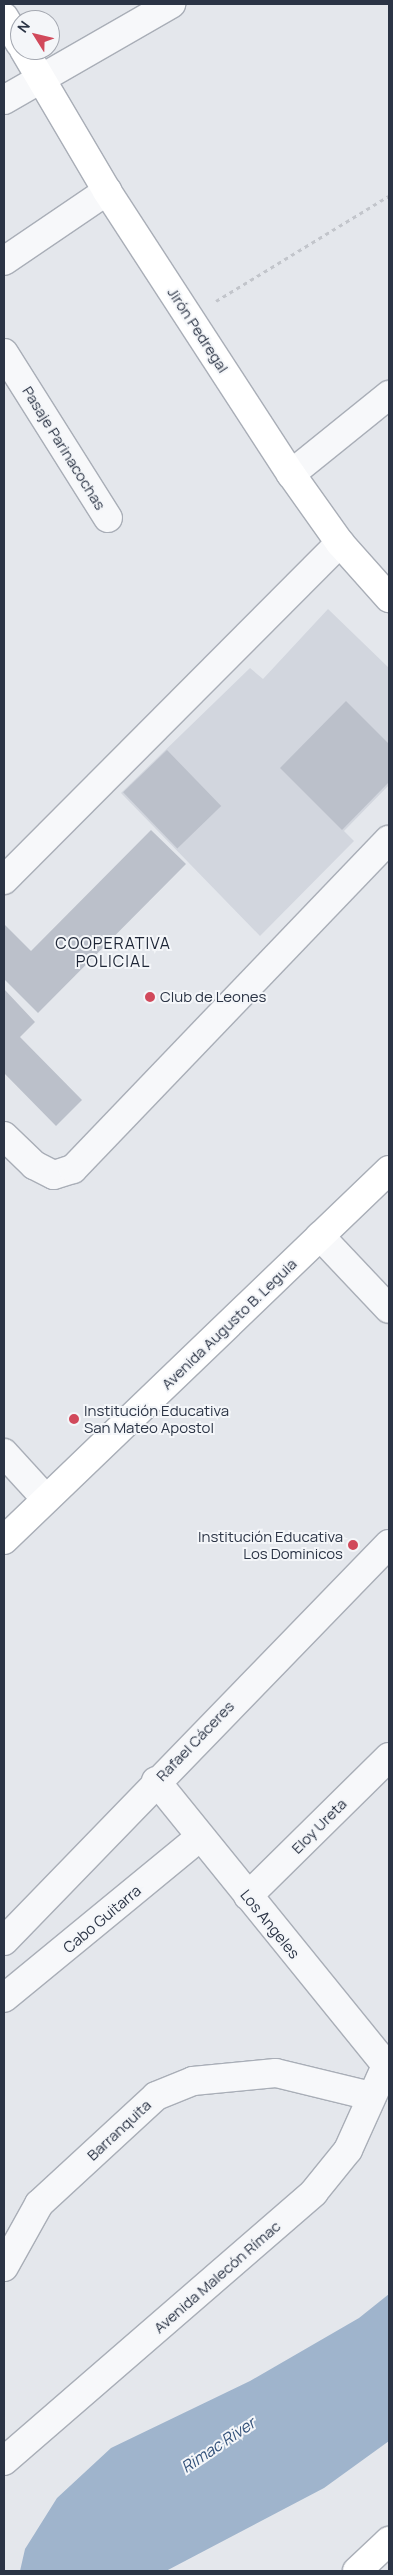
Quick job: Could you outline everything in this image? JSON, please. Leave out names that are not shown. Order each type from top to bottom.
[{"type":"main road","name":"Jirón Pedregal","points":[[30,60],[107,191],[291,474],[340,543],[389,598]]},
{"type":"main road","name":"Avenida Augusto B. Leguia","points":[[4,1540],[389,1170]]},
{"type":"main road","points":[[357,2571],[389,2540]]},
{"type":"street","points":[[8,98],[171,4]]},
{"type":"street","points":[[4,261],[107,191]]},
{"type":"street","name":"Pasaje Parinacochas","points":[[4,353],[108,518]]},
{"type":"street","points":[[291,474],[389,395]]},
{"type":"street","points":[[4,880],[340,543]]},
{"type":"street","points":[[4,1136],[34,1165],[54,1175],[73,1169],[389,840]]},
{"type":"street","points":[[320,1236],[389,1309]]},
{"type":"street","points":[[4,1453],[46,1499]]},
{"type":"street","name":"Rafael Cáceres","points":[[4,1941],[156,1781],[389,1544]]},
{"type":"street","name":"Eloy Ureta","points":[[248,1896],[389,1756]]},
{"type":"street","name":"Los Angeles","points":[[156,1781],[199,1838],[387,2062]]},
{"type":"street","name":"Cabo Guitarra","points":[[4,1998],[199,1838]]},
{"type":"street","name":"Avenida Malecón Rímac","points":[[4,2462],[314,2192],[348,2150],[370,2096],[387,2062]]},
{"type":"street","name":"Barranquita","points":[[4,2267],[39,2204],[156,2096],[193,2081],[276,2073],[370,2096]]},
{"type":"path","points":[[190,317],[389,196]]},
{"type":"shaded area","points":[[328,609],[389,668],[389,785],[344,831],[354,841],[260,936],[121,793],[250,668],[263,679]]},
{"type":"water","name":"Rimac River","points":[[389,2294],[389,2441],[324,2488],[166,2571],[20,2571],[25,2549],[57,2498],[111,2448],[250,2381],[359,2318]]},
{"type":"building","points":[[346,701],[389,744],[389,782],[342,830],[280,768]]},
{"type":"building","points":[[167,750],[221,806],[177,848],[123,792]]},
{"type":"building","points":[[151,830],[186,864],[38,1013],[4,979],[4,924],[31,951]]},
{"type":"building","points":[[4,989],[35,1022],[20,1037],[82,1100],[56,1126],[4,1073]]},
{"type":"place","name":"Club de Leones","points":[[150,997]]},
{"type":"place","name":"Institución Educativa San Mateo Apostol","points":[[74,1419]]},
{"type":"place","name":"Institución Educativa Los Dominicos","points":[[353,1545]]},
{"type":"district","name":"COOPERATIVA POLICIAL","points":[[113,952]]}]
